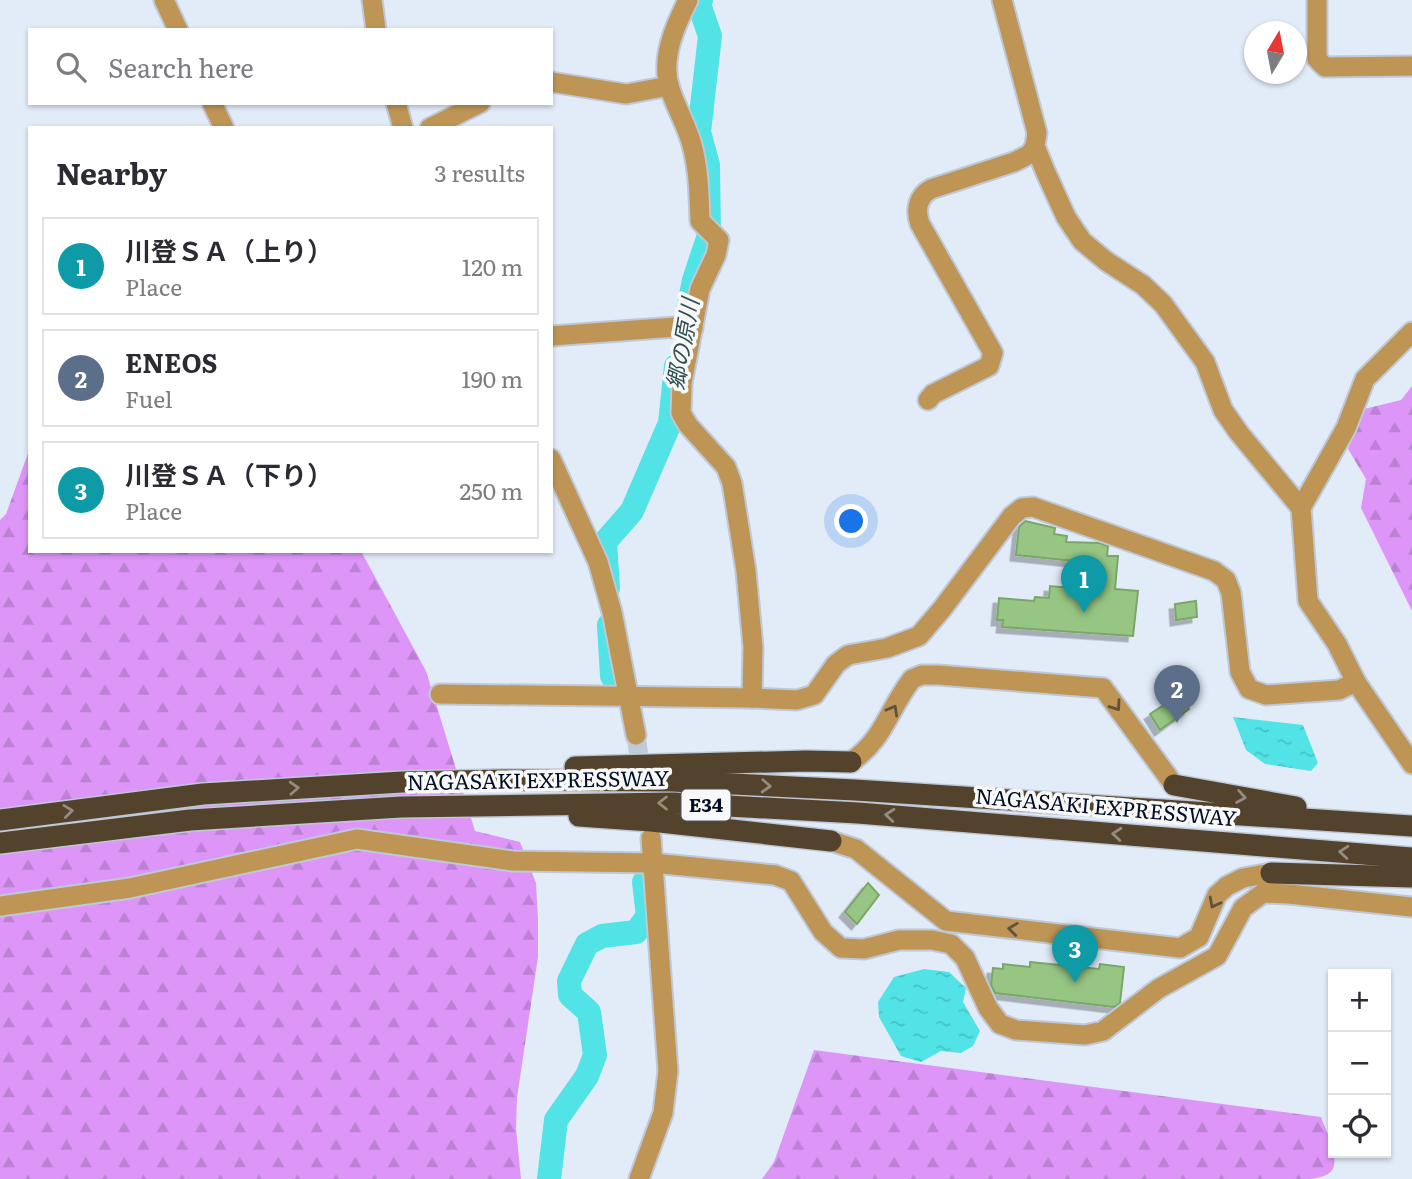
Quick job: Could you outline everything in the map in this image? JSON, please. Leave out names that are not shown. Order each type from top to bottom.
[{"type":"highway","points":[[402,782],[539,768],[851,762]]},
{"type":"highway","name":"NAGASAKI EXPRESSWAY","points":[[0,820],[203,794],[402,782],[672,781],[1402,825]]},
{"type":"highway","points":[[1174,785],[1402,825]]},
{"type":"highway","name":"NAGASAKI EXPRESSWAY","points":[[0,843],[190,820],[401,807],[674,803],[858,813],[1412,858]]},
{"type":"highway","points":[[505,805],[596,818],[651,821],[831,841]]},
{"type":"highway","points":[[1271,873],[1412,877]]},
{"type":"street","points":[[164,0],[177,28]]},
{"type":"street","points":[[372,0],[376,28]]},
{"type":"street","points":[[688,0],[673,31],[667,69],[669,86],[691,142],[699,173],[699,221],[719,240],[716,255],[685,327],[681,413],[688,425],[726,467],[732,483],[746,571],[752,647],[752,698]]},
{"type":"street","points":[[928,400],[933,394],[989,366],[993,353],[920,224],[917,215],[923,194],[1014,162],[1030,154],[1035,146],[1037,133],[1002,0]]},
{"type":"street","points":[[1317,0],[1317,59],[1325,67],[1412,66]]},
{"type":"street","points":[[553,82],[626,94],[669,86]]},
{"type":"street","points":[[213,105],[222,126]]},
{"type":"street","points":[[397,105],[402,126]]},
{"type":"street","points":[[434,126],[476,105]]},
{"type":"street","points":[[1035,146],[1066,217],[1082,241],[1106,261],[1143,285],[1163,304],[1205,362],[1223,410],[1231,422],[1301,508]]},
{"type":"street","points":[[553,336],[685,327]]},
{"type":"street","points":[[1412,332],[1365,379],[1346,428],[1301,508],[1308,601],[1337,644],[1356,682],[1412,764]]},
{"type":"street","points":[[553,463],[598,562],[630,696],[636,735]]},
{"type":"street","points":[[440,694],[797,700],[814,695],[836,663],[848,654],[887,648],[919,636],[943,609],[1012,516],[1022,508],[1033,507],[1214,571],[1226,580],[1231,593],[1240,672],[1249,689],[1266,695],[1339,690],[1356,682]]},
{"type":"street","points":[[851,762],[876,741],[912,679],[922,675],[938,675],[1104,688],[1174,785]]},
{"type":"street","points":[[639,1179],[663,1113],[668,1071],[650,838]]},
{"type":"street","points":[[0,906],[130,888],[356,839],[513,861],[653,863],[775,875],[791,881],[823,932],[841,948],[864,949],[898,940],[932,940],[951,944],[965,958],[988,1008],[1000,1024],[1016,1030],[1085,1035],[1103,1031],[1158,989],[1217,956],[1243,908],[1264,893],[1412,907]]},
{"type":"street","points":[[831,841],[856,849],[946,921],[1180,948],[1199,937],[1217,895],[1227,886],[1243,877],[1271,873]]},
{"type":"green space","points":[[1412,386],[1412,611],[1361,508],[1366,479],[1348,449],[1364,409],[1401,400]]},
{"type":"green space","points":[[28,454],[28,553],[362,553],[426,671],[475,831],[520,842],[536,883],[538,957],[517,1098],[516,1128],[521,1179],[0,1179],[0,520],[6,514]]},
{"type":"green space","points":[[814,1050],[1321,1117],[1328,1136],[1328,1158],[1334,1158],[1332,1170],[1328,1174],[1311,1179],[762,1179],[774,1162]]},
{"type":"water","points":[[1233,717],[1303,725],[1318,763],[1311,771],[1265,764],[1246,750]]},
{"type":"water","points":[[924,969],[949,972],[966,988],[963,1002],[980,1031],[973,1046],[961,1053],[941,1051],[921,1062],[901,1056],[879,1017],[878,1002],[894,977]]},
{"type":"building","points":[[1025,521],[1055,528],[1054,534],[1067,536],[1066,542],[1099,543],[1108,546],[1107,556],[1118,556],[1115,589],[1138,591],[1133,636],[1002,627],[1003,620],[997,620],[999,598],[1034,601],[1035,597],[1049,598],[1050,586],[1071,588],[1074,561],[1016,555],[1019,527]]},
{"type":"building","points":[[1196,601],[1197,617],[1176,620],[1175,604]]},
{"type":"building","points":[[1179,695],[1189,709],[1160,730],[1150,714]]},
{"type":"building","points":[[868,883],[879,895],[857,924],[845,912]]},
{"type":"building","points":[[1030,962],[1099,969],[1100,964],[1124,967],[1120,1003],[1114,1007],[995,993],[991,985],[993,968],[1003,969],[1003,964],[1030,967]]},
{"type":"waterway","name":"郷の原川","points":[[688,310],[694,280],[709,235],[708,165],[699,132],[710,36],[699,4],[701,0]]},
{"type":"waterway","name":"郷の原川","points":[[608,588],[605,542],[632,511],[670,423],[676,366]]},
{"type":"waterway","name":"郷の原川","points":[[609,625],[612,676]]},
{"type":"waterway","name":"郷の原川","points":[[549,1179],[556,1120],[587,1076],[595,1055],[589,1012],[570,995],[569,981],[587,944],[602,936],[636,932],[648,916],[644,882]]},
{"type":"tunnel","points":[[636,735],[648,820]]},
{"type":"place","name":"川登ＳＡ（上り）","points":[[1084,613]]},
{"type":"place","name":"ENEOS","points":[[1177,723]]},
{"type":"place","name":"川登ＳＡ（下り）","points":[[1075,983]]}]
